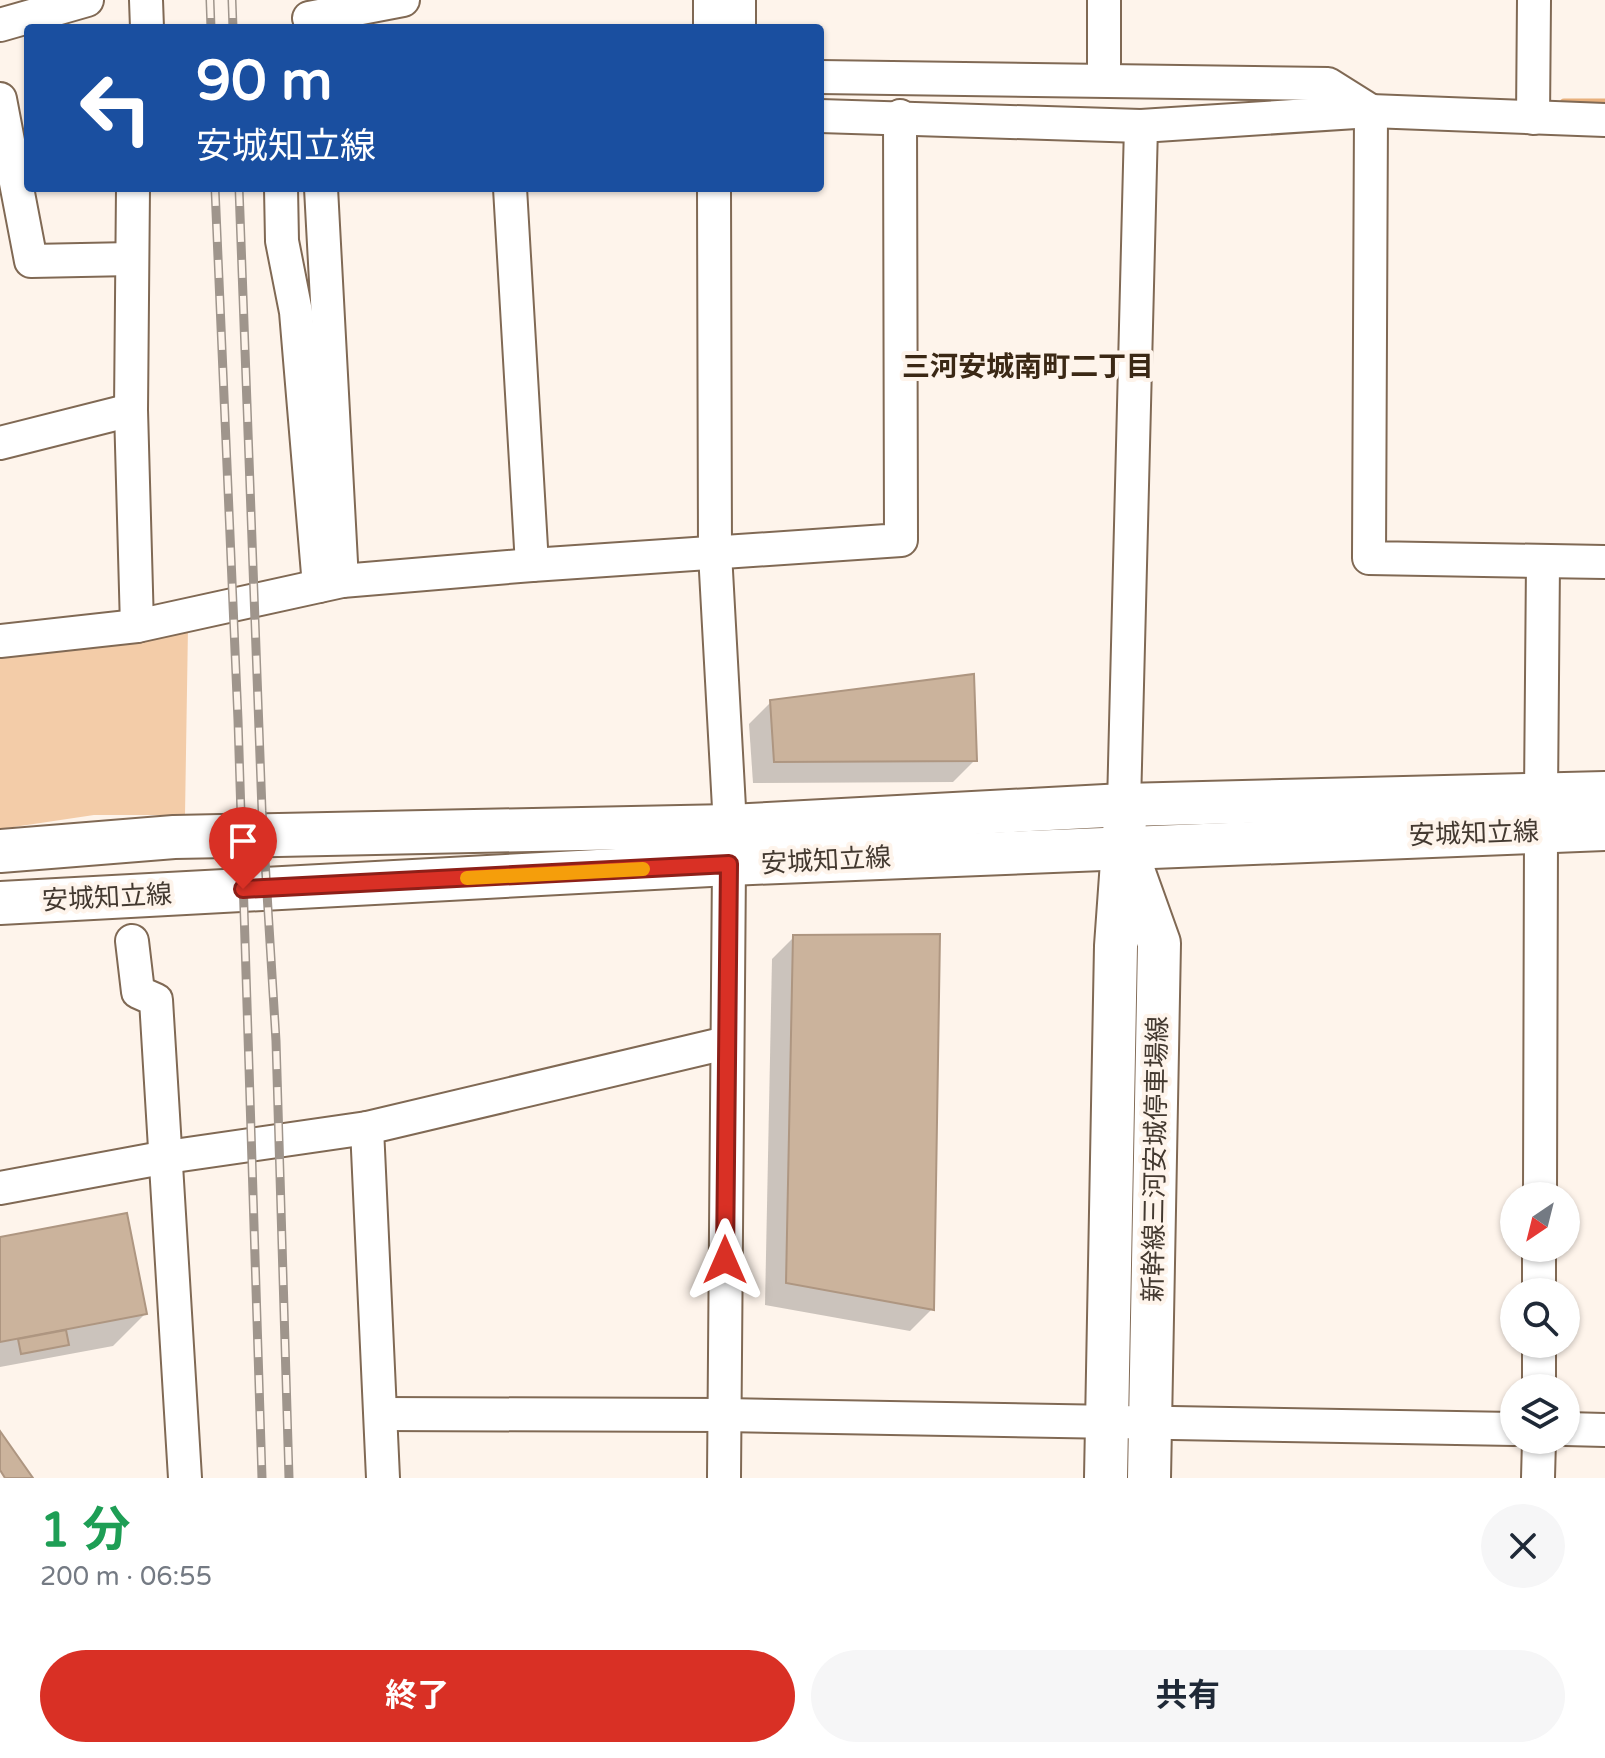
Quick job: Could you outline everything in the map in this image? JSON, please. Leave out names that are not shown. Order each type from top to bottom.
[{"type":"main road","name":"安城知立線","points":[[0,851],[174,837],[730,845],[1125,846],[1541,813],[1605,793]]},
{"type":"main road","name":"安城知立線","points":[[0,903],[730,845],[1124,805],[1541,813],[1605,829]]},
{"type":"main road","name":"新幹線三河安城停車場線","points":[[1106,1478],[1116,946],[1125,846],[1124,805]]},
{"type":"main road","name":"新幹線三河安城停車場線","points":[[1125,846],[1159,943],[1149,1478]]},
{"type":"street","points":[[0,25],[87,0]]},
{"type":"street","points":[[146,0],[147,24]]},
{"type":"street","points":[[304,15],[403,0]]},
{"type":"street","points":[[710,0],[710,24]]},
{"type":"street","points":[[739,0],[739,24]]},
{"type":"street","points":[[1104,0],[1104,80]]},
{"type":"street","points":[[1533,118],[1534,0]]},
{"type":"street","points":[[824,77],[1328,84],[1371,111]]},
{"type":"street","points":[[0,99],[31,261],[132,259]]},
{"type":"street","points":[[1371,111],[1369,558],[1605,562]]},
{"type":"street","points":[[824,116],[1141,126],[1371,111],[1605,120]]},
{"type":"street","points":[[0,641],[137,626],[331,584],[532,565],[901,540],[900,116]]},
{"type":"street","points":[[1124,805],[1141,126]]},
{"type":"street","points":[[133,192],[131,410],[137,626]]},
{"type":"street","points":[[263,192],[263,230]]},
{"type":"street","points":[[281,192],[282,241],[296,312],[331,584]]},
{"type":"street","points":[[321,192],[331,584]]},
{"type":"street","points":[[510,192],[532,565]]},
{"type":"street","points":[[714,192],[715,553],[730,845],[724,1478]]},
{"type":"street","points":[[0,443],[131,410]]},
{"type":"street","points":[[1540,1182],[1543,562]]},
{"type":"street","points":[[132,941],[138,992],[156,1000],[185,1478]]},
{"type":"street","points":[[0,1188],[167,1157],[367,1128],[726,1043]]},
{"type":"street","points":[[367,1128],[383,1478]]},
{"type":"street","points":[[381,1414],[724,1415],[1500,1429]]},
{"type":"street","points":[[1580,1429],[1605,1430]]},
{"type":"street","points":[[1538,1478],[1539,1454]]},
{"type":"shaded area","points":[[188,627],[185,815],[94,815],[0,829],[0,650]]},
{"type":"building","points":[[974,674],[977,761],[774,762],[770,700]]},
{"type":"building","points":[[940,934],[934,1310],[786,1283],[793,935]]},
{"type":"building","points":[[127,1213],[147,1314],[0,1342],[0,1237]]},
{"type":"building","points":[[66,1330],[69,1345],[21,1354],[18,1339]]},
{"type":"building","points":[[0,1431],[33,1478],[5,1478],[0,1470]]},
{"type":"waterway","points":[[1564,103],[1605,103]]},
{"type":"railway","points":[[210,0],[211,24]]},
{"type":"railway","points":[[232,0],[233,24]]},
{"type":"railway","points":[[215,192],[238,720],[262,1478]]},
{"type":"railway","points":[[239,192],[262,811],[276,1041],[289,1478]]},
{"type":"slow traffic","points":[[467,878],[643,869]]},
{"type":"district","name":"三河安城南町二丁目","points":[[1028,366]]},
{"type":"route","points":[[243,889],[729,864],[725,1260]]}]
